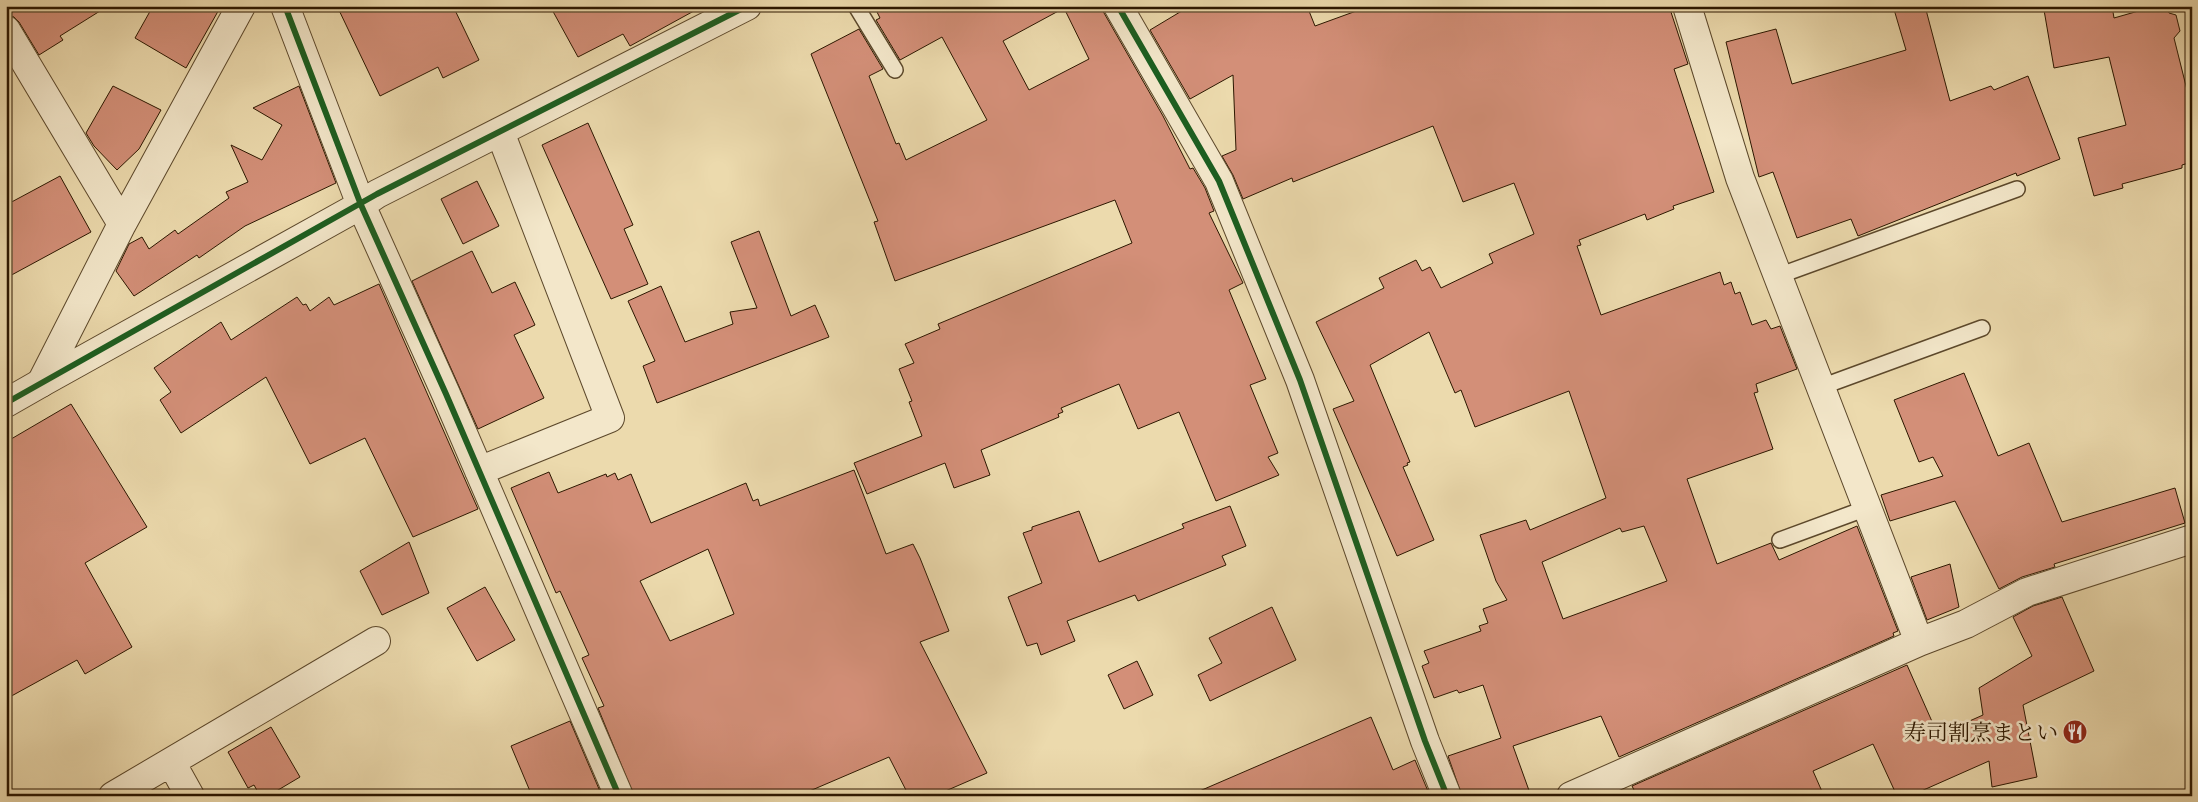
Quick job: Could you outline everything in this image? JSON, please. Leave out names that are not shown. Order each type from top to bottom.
[{"type":"street","points":[[41,383],[122,224],[240,6]]},
{"type":"street","points":[[285,6],[361,205],[479,471],[619,796]]},
{"type":"street","points":[[6,404],[361,205],[377,194],[747,6]]},
{"type":"street","points":[[1118,6],[1219,180],[1300,380],[1425,741],[1447,796]]},
{"type":"street","points":[[1687,6],[1740,178],[1919,642]]},
{"type":"street","points":[[6,30],[122,224]]},
{"type":"street","points":[[479,471],[610,418],[500,132]]},
{"type":"street","points":[[1571,796],[1919,642],[1966,624],[2027,592],[2192,539]]},
{"type":"street","points":[[113,796],[376,641]]},
{"type":"street","points":[[171,762],[190,796]]},
{"type":"lane","points":[[856,6],[895,70]]},
{"type":"lane","points":[[1778,276],[2018,189]]},
{"type":"lane","points":[[1821,387],[1982,328]]},
{"type":"lane","points":[[1780,540],[1867,508]]},
{"type":"building","points":[[6,6],[108,6],[60,36],[63,40],[39,55],[19,22],[14,17],[6,14]]},
{"type":"building","points":[[153,6],[221,6],[186,68],[135,38]]},
{"type":"building","points":[[337,6],[453,6],[479,60],[443,78],[438,67],[380,96]]},
{"type":"building","points":[[550,6],[703,6],[630,46],[623,34],[578,57]]},
{"type":"building","points":[[874,6],[1100,6],[1163,116],[1190,169],[1193,168],[1205,188],[1214,211],[1209,213],[1243,283],[1229,290],[1266,379],[1250,385],[1278,453],[1268,457],[1279,475],[1216,501],[1179,412],[1138,429],[1119,384],[1061,408],[1063,412],[1058,414],[1059,417],[981,450],[990,475],[954,488],[945,463],[867,494],[854,463],[922,436],[909,402],[912,401],[899,369],[914,363],[905,344],[940,329],[938,324],[1132,243],[1115,200],[895,281],[874,222],[878,221],[811,54],[859,29],[883,69],[869,76],[896,144],[899,143],[906,160],[987,120],[942,37],[900,60],[876,20],[880,18]],"holes":[[[1064,8],[1089,59],[1029,90],[1003,41]]]},
{"type":"building","points":[[1190,6],[1307,6],[1315,26],[1370,6],[1669,6],[1688,64],[1674,69],[1714,192],[1673,206],[1674,209],[1647,220],[1645,214],[1579,240],[1581,245],[1577,246],[1601,315],[1720,272],[1724,285],[1731,282],[1735,294],[1740,292],[1752,325],[1766,320],[1771,329],[1780,326],[1797,369],[1756,384],[1758,392],[1754,393],[1773,449],[1687,479],[1717,564],[1771,543],[1779,560],[1857,526],[1898,631],[1893,633],[1894,636],[1619,757],[1601,716],[1513,746],[1531,796],[1462,796],[1448,756],[1501,738],[1483,685],[1459,693],[1457,690],[1434,698],[1422,666],[1429,663],[1424,651],[1481,631],[1479,626],[1488,623],[1483,609],[1507,600],[1496,581],[1480,535],[1526,520],[1530,530],[1606,498],[1569,391],[1475,427],[1461,390],[1455,393],[1429,332],[1370,365],[1410,462],[1403,467],[1434,540],[1397,556],[1333,409],[1354,401],[1316,322],[1384,288],[1379,278],[1416,260],[1422,271],[1430,267],[1441,288],[1493,263],[1489,254],[1534,234],[1514,183],[1463,202],[1433,126],[1293,182],[1292,178],[1243,199],[1233,175],[1222,156],[1236,150],[1233,75],[1190,99],[1150,30]],"holes":[[[1644,526],[1667,581],[1563,619],[1542,562],[1620,528],[1622,532]]]},
{"type":"building","points":[[1893,6],[1925,6],[1950,101],[1991,86],[1994,90],[2028,76],[2060,159],[2017,176],[2016,173],[1858,236],[1851,219],[1797,238],[1773,172],[1759,177],[1726,42],[1776,29],[1792,84],[1906,50]]},
{"type":"building","points":[[2062,6],[2112,6],[2114,18],[2156,6],[2167,6],[2169,13],[2176,15],[2180,31],[2174,38],[2192,110],[2192,162],[2182,165],[2182,168],[2122,184],[2123,188],[2094,196],[2078,138],[2126,125],[2109,57],[2054,68],[2044,10]]},
{"type":"building","points":[[113,86],[161,110],[139,149],[117,170],[94,146],[86,133]]},
{"type":"building","points":[[299,86],[336,183],[245,226],[199,258],[197,255],[134,296],[116,271],[129,244],[142,237],[149,249],[175,230],[178,234],[229,198],[226,192],[248,182],[231,145],[262,160],[282,125],[253,108]]},
{"type":"building","points":[[588,123],[633,225],[624,229],[648,284],[611,299],[542,145]]},
{"type":"building","points":[[60,176],[91,232],[6,278],[6,205]]},
{"type":"building","points":[[477,181],[499,226],[463,244],[441,199]]},
{"type":"building","points":[[759,231],[791,316],[815,305],[829,337],[657,403],[643,366],[655,361],[628,301],[661,286],[685,342],[733,324],[730,312],[757,308],[731,242]]},
{"type":"building","points":[[472,251],[492,293],[515,282],[535,325],[514,335],[544,398],[478,429],[412,281]]},
{"type":"building","points":[[379,284],[478,509],[413,537],[365,438],[310,464],[266,377],[181,433],[160,400],[171,392],[154,368],[221,322],[231,340],[297,297],[303,305],[306,304],[310,311],[329,297],[334,305]]},
{"type":"building","points":[[1964,373],[1998,456],[2029,443],[2062,522],[2175,488],[2185,523],[2054,564],[2055,567],[2022,577],[1999,589],[1955,501],[1890,521],[1881,495],[1943,476],[1933,457],[1919,462],[1894,400]]},
{"type":"building","points":[[71,404],[147,527],[85,563],[132,647],[85,674],[77,660],[6,699],[6,442]]},
{"type":"building","points":[[854,470],[886,554],[913,544],[920,558],[949,631],[920,642],[987,773],[934,796],[909,796],[889,757],[798,796],[634,796],[598,708],[604,706],[582,658],[589,655],[560,591],[556,593],[511,488],[549,472],[558,493],[606,474],[607,477],[615,473],[618,480],[631,474],[651,523],[746,483],[753,501],[758,499],[760,506]],"holes":[[[708,549],[734,614],[670,641],[640,581]]]},
{"type":"building","points":[[1230,506],[1246,546],[1222,556],[1226,565],[1138,601],[1135,595],[1067,621],[1075,641],[1041,655],[1037,643],[1027,646],[1008,597],[1042,583],[1023,533],[1032,530],[1032,527],[1079,511],[1099,562],[1184,528],[1182,524]]},
{"type":"building","points":[[409,542],[429,593],[382,615],[360,571]]},
{"type":"building","points":[[1950,564],[1959,607],[1927,620],[1911,577]]},
{"type":"building","points":[[485,587],[515,640],[477,661],[447,608]]},
{"type":"building","points":[[2062,597],[2094,671],[2023,705],[2037,777],[1992,787],[1989,761],[1910,796],[1897,796],[1873,744],[1813,771],[1824,796],[1637,796],[1632,786],[1907,665],[1938,735],[1983,715],[1979,688],[2032,656],[2013,617],[2033,606]]},
{"type":"building","points":[[1272,607],[1296,660],[1210,701],[1198,675],[1222,663],[1209,638]]},
{"type":"building","points":[[1137,661],[1153,695],[1124,709],[1108,675]]},
{"type":"building","points":[[1371,717],[1393,770],[1415,760],[1430,796],[1188,796]]},
{"type":"building","points":[[570,721],[602,796],[532,796],[511,746]]},
{"type":"building","points":[[271,727],[300,777],[268,796],[260,796],[254,785],[248,788],[228,752]]},
{"type":"cycle path","points":[[285,6],[361,205],[446,394],[619,796]]},
{"type":"cycle path","points":[[6,403],[377,194],[747,6]]},
{"type":"cycle path","points":[[1118,6],[1219,181],[1300,380],[1425,741],[1447,796]]},
{"type":"place","name":"寿司割烹まとい","points":[[2075,732]]}]
